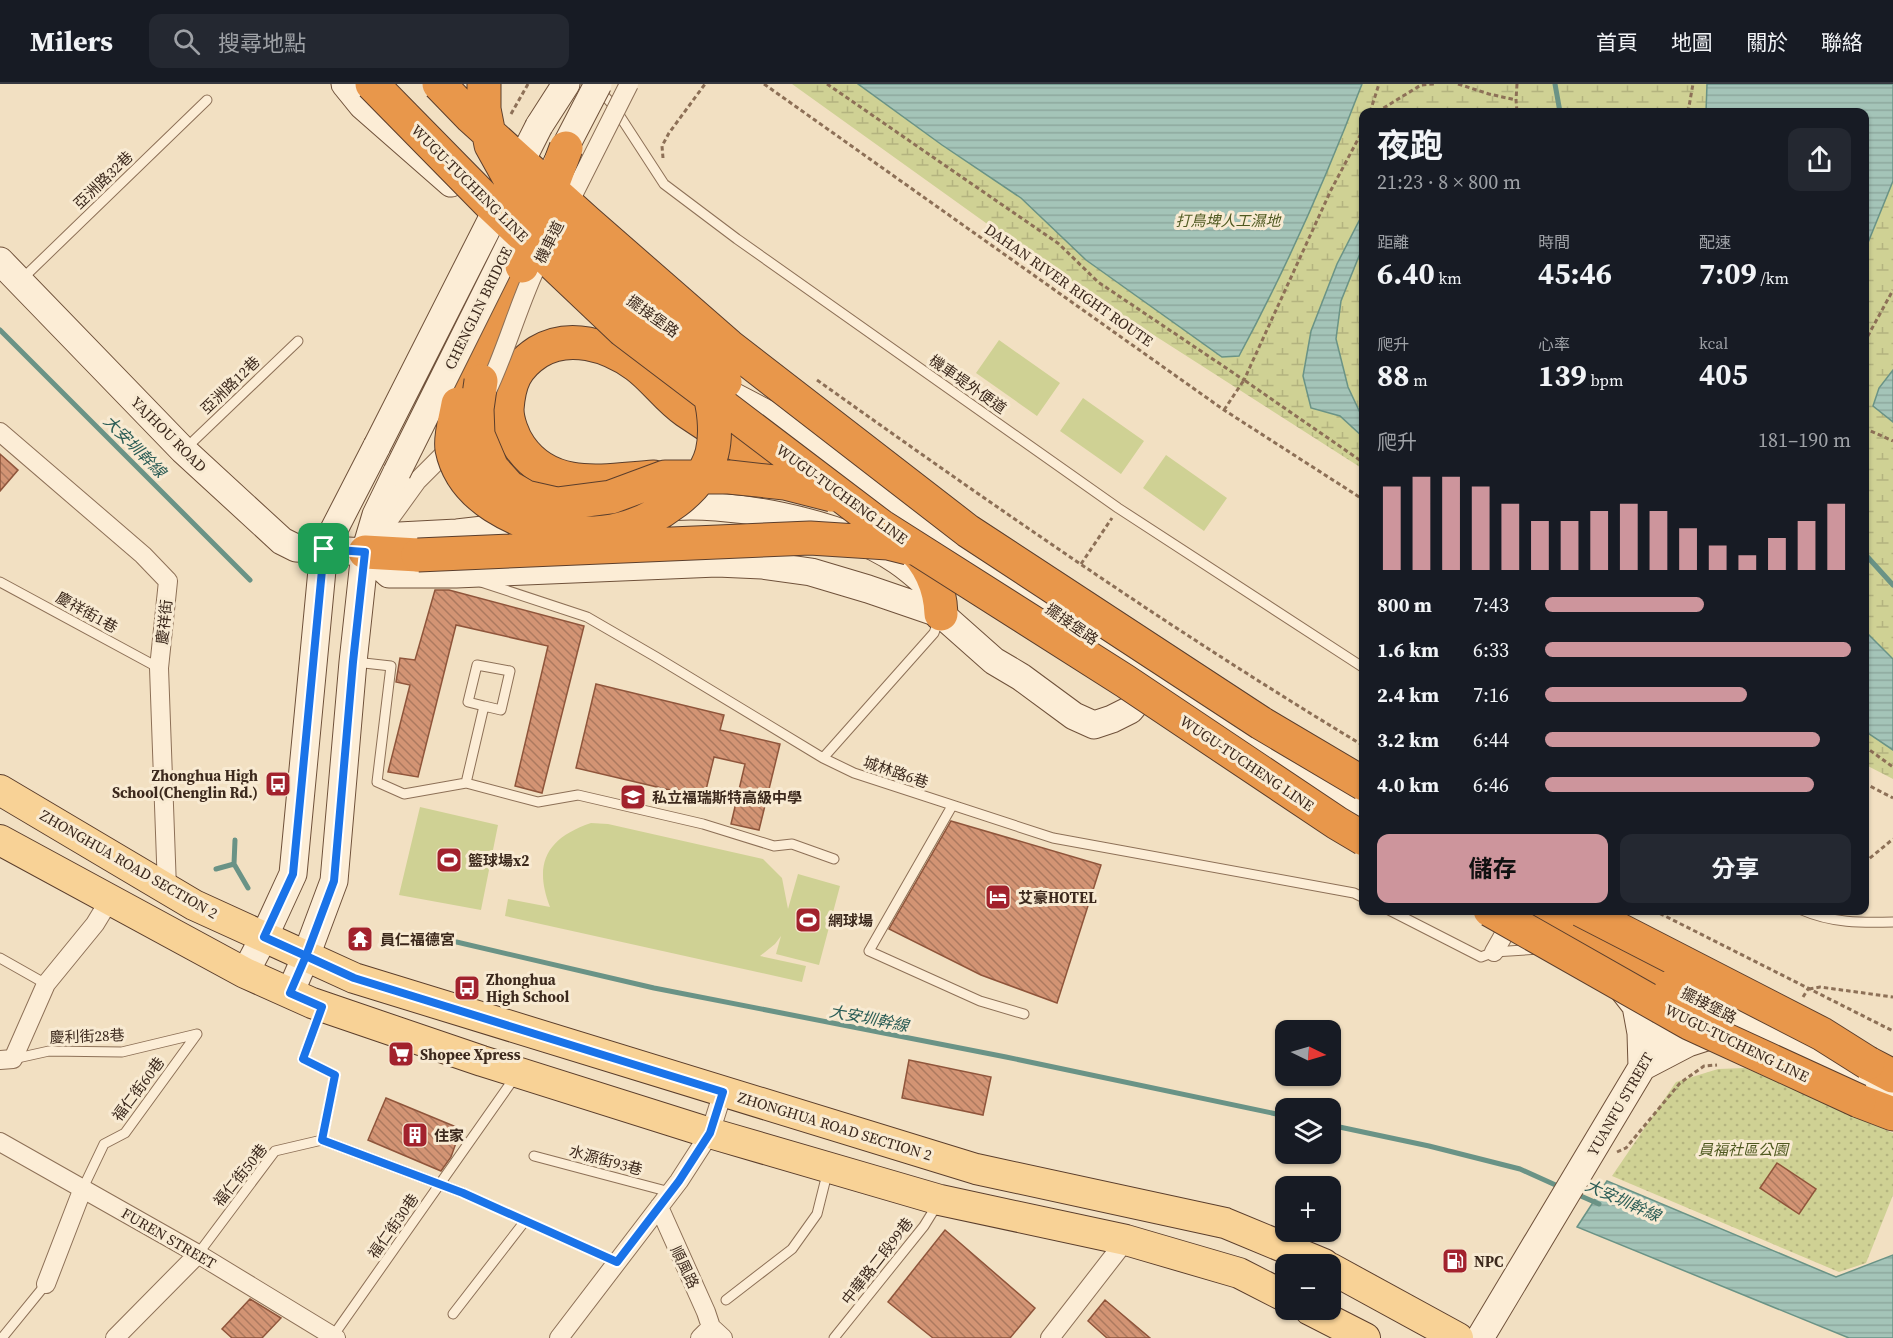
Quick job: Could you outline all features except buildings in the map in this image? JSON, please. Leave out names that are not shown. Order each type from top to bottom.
[{"type":"highway","name":"WUGU-TUCHENG LINE","points":[[372,84],[490,204],[623,330],[881,526],[1139,681],[1337,824],[1359,836]]},
{"type":"highway","points":[[396,84],[576,262],[685,356],[708,387],[714,424],[712,453],[701,475],[684,494],[664,510],[644,521],[611,530],[554,530],[529,524],[503,512],[478,495],[462,476],[452,448],[458,404],[470,368],[522,266]]},
{"type":"highway","points":[[439,84],[471,117],[577,213],[729,346],[968,531],[1262,723],[1359,781]]},
{"type":"highway","points":[[484,84],[484,109],[491,145],[521,199],[581,256],[722,381],[1139,681]]},
{"type":"highway","points":[[566,148],[480,381],[477,409],[478,435],[492,468],[509,487],[526,497],[557,504],[610,497],[665,477]]},
{"type":"highway","points":[[941,605],[933,575],[910,544],[766,464],[683,409],[636,365],[608,349],[581,342],[548,346],[527,359],[516,372],[508,391],[507,415],[516,441],[529,460],[546,472],[573,481],[729,477],[785,483],[853,500],[930,534],[1205,717],[1359,805]]},
{"type":"highway","points":[[365,552],[418,555],[810,538],[888,543],[945,558],[992,577]]},
{"type":"highway","name":"WUGU-TUCHENG LINE","points":[[1500,915],[1689,1023],[1858,1101],[1893,1114]]},
{"type":"highway","points":[[1551,915],[1679,989],[1728,1023],[1787,1054],[1858,1101]]},
{"type":"highway","points":[[1591,915],[1822,1034],[1881,1070]]},
{"type":"highway","points":[[1679,989],[1732,1010],[1798,1042],[1881,1070]]},
{"type":"main road","name":"ZHONGHUA ROAD SECTION 2","points":[[0,790],[194,904],[354,978],[976,1169],[1225,1223],[1300,1254]]},
{"type":"main road","points":[[0,840],[245,973],[322,1007],[710,1133],[940,1200],[1126,1240],[1239,1273],[1275,1291]]},
{"type":"main road","points":[[1341,1274],[1458,1338]]},
{"type":"main road","points":[[1330,1320],[1365,1338]]},
{"type":"street","name":"擺接堡路","points":[[345,84],[362,105],[433,168],[505,225],[596,305],[730,395],[788,424],[1139,681],[1359,811]]},
{"type":"street","points":[[539,126],[548,84]]},
{"type":"street","name":"CHENGLIN BRIDGE","points":[[324,549],[539,126],[566,84]]},
{"type":"street","name":"CHENGLIN BRIDGE","points":[[290,993],[334,881],[365,552],[376,515],[521,222],[566,148],[596,84]]},
{"type":"street","name":"機車道","points":[[481,405],[498,369],[525,289],[628,84]]},
{"type":"street","name":"YAJHOU ROAD","points":[[0,261],[183,450],[282,541],[296,548],[365,552]]},
{"type":"street","name":"慶祥街","points":[[0,432],[142,555],[168,581],[159,668],[167,888]]},
{"type":"street","points":[[365,552],[417,481],[443,455]]},
{"type":"street","points":[[365,552],[399,536],[457,533],[681,505],[762,512],[845,533],[897,560],[941,605],[1000,650],[1021,677],[1074,716],[1094,725],[1130,710],[1139,681]]},
{"type":"street","points":[[245,973],[293,874],[324,549]]},
{"type":"street","points":[[365,552],[389,574],[456,574],[717,563],[762,565],[811,572],[868,589],[941,605]]},
{"type":"street","points":[[6,1060],[46,984],[95,924],[109,901]]},
{"type":"street","points":[[1494,952],[1515,915]]},
{"type":"street","name":"擺接堡路","points":[[1536,915],[1596,950],[1893,1094]]},
{"type":"street","points":[[1596,950],[1623,991],[1636,1006],[1641,1033],[1642,1067],[1688,1043],[1730,1029],[1754,1027]]},
{"type":"street","name":"YUANFU STREET","points":[[1480,1338],[1642,1067],[1679,989]]},
{"type":"street","points":[[559,1338],[670,1192],[710,1133],[723,1092]]},
{"type":"street","name":"FUREN STREET","points":[[0,1142],[198,1254],[323,1335]]},
{"type":"street","points":[[46,1284],[83,1188]]},
{"type":"street","name":"順風路","points":[[658,1207],[706,1312],[712,1334]]},
{"type":"street","points":[[1050,1338],[1126,1240]]},
{"type":"street","points":[[115,1338],[198,1254]]},
{"type":"lane","name":"機車堤外便道","points":[[596,84],[612,104],[664,184],[747,246],[1109,501],[1359,665]]},
{"type":"lane","name":"亞洲路32巷","points":[[20,282],[207,100]]},
{"type":"lane","name":"亞洲路12巷","points":[[183,450],[298,341]]},
{"type":"lane","name":"城林路6巷","points":[[456,574],[587,617],[823,758],[854,773],[952,807],[1053,838],[1359,896]]},
{"type":"lane","name":"慶祥街1巷","points":[[0,582],[159,668]]},
{"type":"lane","points":[[823,758],[934,633],[941,605]]},
{"type":"lane","points":[[353,662],[391,666],[377,782],[404,794],[466,783],[538,802],[578,795],[703,825],[774,846],[792,844],[834,859]]},
{"type":"lane","points":[[477,665],[510,671],[501,710],[484,706],[468,702],[477,665]]},
{"type":"lane","points":[[466,783],[484,706]]},
{"type":"lane","points":[[952,807],[868,951],[980,1001],[1024,1014]]},
{"type":"lane","points":[[1399,915],[1481,957],[1494,952],[1542,949],[1596,950]]},
{"type":"lane","points":[[1812,915],[1853,923],[1893,922]]},
{"type":"lane","points":[[0,957],[46,984]]},
{"type":"lane","points":[[322,1007],[303,1059],[335,1075],[322,1140],[441,1185],[617,1262]]},
{"type":"lane","name":"慶利街28巷","points":[[6,1060],[50,1051],[122,1052],[197,1034]]},
{"type":"lane","name":"福仁街60巷","points":[[83,1188],[104,1144],[125,1133],[197,1034]]},
{"type":"lane","name":"福仁街30巷","points":[[323,1335],[441,1185],[518,1072]]},
{"type":"lane","name":"福仁街50巷","points":[[198,1254],[275,1151],[322,1140]]},
{"type":"lane","name":"水源街93巷","points":[[534,1156],[670,1192]]},
{"type":"lane","points":[[726,1300],[792,1249],[817,1215],[828,1168]]},
{"type":"lane","name":"中華路二段99巷","points":[[834,1338],[924,1226],[940,1200]]},
{"type":"lane","points":[[453,1314],[525,1221]]},
{"type":"lane","points":[[2,1338],[46,1284]]},
{"type":"path","points":[[519,100],[528,84]]},
{"type":"path","points":[[663,165],[662,146],[705,84]]},
{"type":"path","name":"DAHAN RIVER RIGHT ROUTE","points":[[764,84],[1224,410],[1359,497]]},
{"type":"path","points":[[827,84],[1059,244],[1098,282],[1359,460]]},
{"type":"path","points":[[1372,108],[1378,84]]},
{"type":"path","points":[[1384,108],[1421,85],[1434,84]]},
{"type":"path","points":[[1458,84],[1516,100]]},
{"type":"path","points":[[1517,84],[1517,108]]},
{"type":"path","points":[[1689,108],[1693,84]]},
{"type":"path","points":[[1224,410],[1244,380],[1330,190],[1359,137]]},
{"type":"path","points":[[1869,334],[1893,290]]},
{"type":"path","points":[[810,375],[960,482],[1081,564],[1208,649],[1359,743]]},
{"type":"path","points":[[1869,430],[1893,441]]},
{"type":"path","points":[[1081,564],[1104,529]]},
{"type":"path","points":[[1869,750],[1893,767]]},
{"type":"path","points":[[1869,786],[1893,798]]},
{"type":"path","points":[[1869,859],[1893,839]]},
{"type":"path","points":[[1663,915],[1808,990],[1893,1030]]},
{"type":"path","points":[[1808,990],[1820,987],[1893,997]]},
{"type":"path","points":[[1649,1121],[1680,1083],[1704,1066],[1722,1064]]},
{"type":"green space","name":"打鳥埤人工濕地","points":[[792,84],[1893,84],[1893,779],[1869,767],[1869,108],[1359,108],[1359,466],[1046,266]]},
{"type":"green space","points":[[999,340],[1060,383],[1037,416],[976,373]]},
{"type":"green space","points":[[1083,398],[1144,441],[1121,474],[1060,431]]},
{"type":"green space","points":[[1166,455],[1227,498],[1204,531],[1143,488]]},
{"type":"green space","name":"籃球場x2","points":[[420,807],[498,825],[481,910],[399,895]]},
{"type":"green space","points":[[591,823],[608,824],[763,859],[782,878],[788,909],[798,874],[840,886],[819,965],[776,954],[781,936],[760,956],[806,966],[802,982],[505,916],[508,899],[550,907],[543,877],[548,854],[564,836]]},
{"type":"green space","name":"員福社區公園","points":[[1745,1068],[1893,1133],[1893,1195],[1866,1263],[1839,1272],[1612,1176],[1676,1082],[1718,1069]]},
{"type":"water","points":[[858,84],[1362,84],[1335,153],[1273,290],[1239,356],[1222,357],[1086,260],[1021,198],[942,145]]},
{"type":"water","points":[[1707,84],[1893,84],[1893,181],[1869,240],[1869,108],[1706,108]]},
{"type":"water","points":[[1359,221],[1359,256],[1341,301],[1336,339],[1348,387],[1359,410],[1359,433],[1340,416],[1311,408],[1303,376],[1311,331],[1337,264]]},
{"type":"water","points":[[1893,370],[1893,422],[1873,406],[1879,388]]},
{"type":"water","points":[[1869,635],[1893,659],[1893,750],[1869,734]]},
{"type":"water","points":[[1607,1181],[1836,1277],[1893,1255],[1893,1338],[1849,1338],[1577,1227]]},
{"type":"waterway","points":[[1555,84],[1559,108]]},
{"type":"waterway","name":"大安圳幹線","points":[[0,330],[250,580]]},
{"type":"waterway","points":[[1869,559],[1893,585]]},
{"type":"waterway","name":"大安圳幹線","points":[[235,840],[234,864],[248,888]]},
{"type":"waterway","points":[[216,869],[234,864]]},
{"type":"waterway","name":"大安圳幹線","points":[[448,940],[654,988],[1006,1057],[1275,1114]]},
{"type":"waterway","name":"大安圳幹線","points":[[1341,1127],[1520,1169],[1560,1187]]},
{"type":"waterway","name":"大安圳幹線","points":[[1574,1193],[1599,1204]]},
{"type":"place","name":"Zhonghua High School(Chenglin Rd.)","points":[[278,784]]},
{"type":"place","name":"私立福瑞斯特高級中學","points":[[633,797]]},
{"type":"place","name":"籃球場x2","points":[[449,860]]},
{"type":"place","name":"艾豪HOTEL","points":[[998,897]]},
{"type":"place","name":"網球場","points":[[808,920]]},
{"type":"place","name":"員仁福德宮","points":[[360,939]]},
{"type":"place","name":"Zhonghua High School","points":[[467,988]]},
{"type":"place","name":"Shopee Xpress","points":[[401,1054]]},
{"type":"place","name":"住家","points":[[415,1135]]},
{"type":"place","name":"NPC","points":[[1455,1261]]},
{"type":"route","points":[[324,549],[293,874],[264,937],[306,956],[290,993],[322,1007],[303,1059],[335,1075],[322,1140],[463,1193],[617,1262],[679,1181],[710,1133],[723,1092],[354,978],[306,956],[334,881],[365,552],[324,549]]}]
